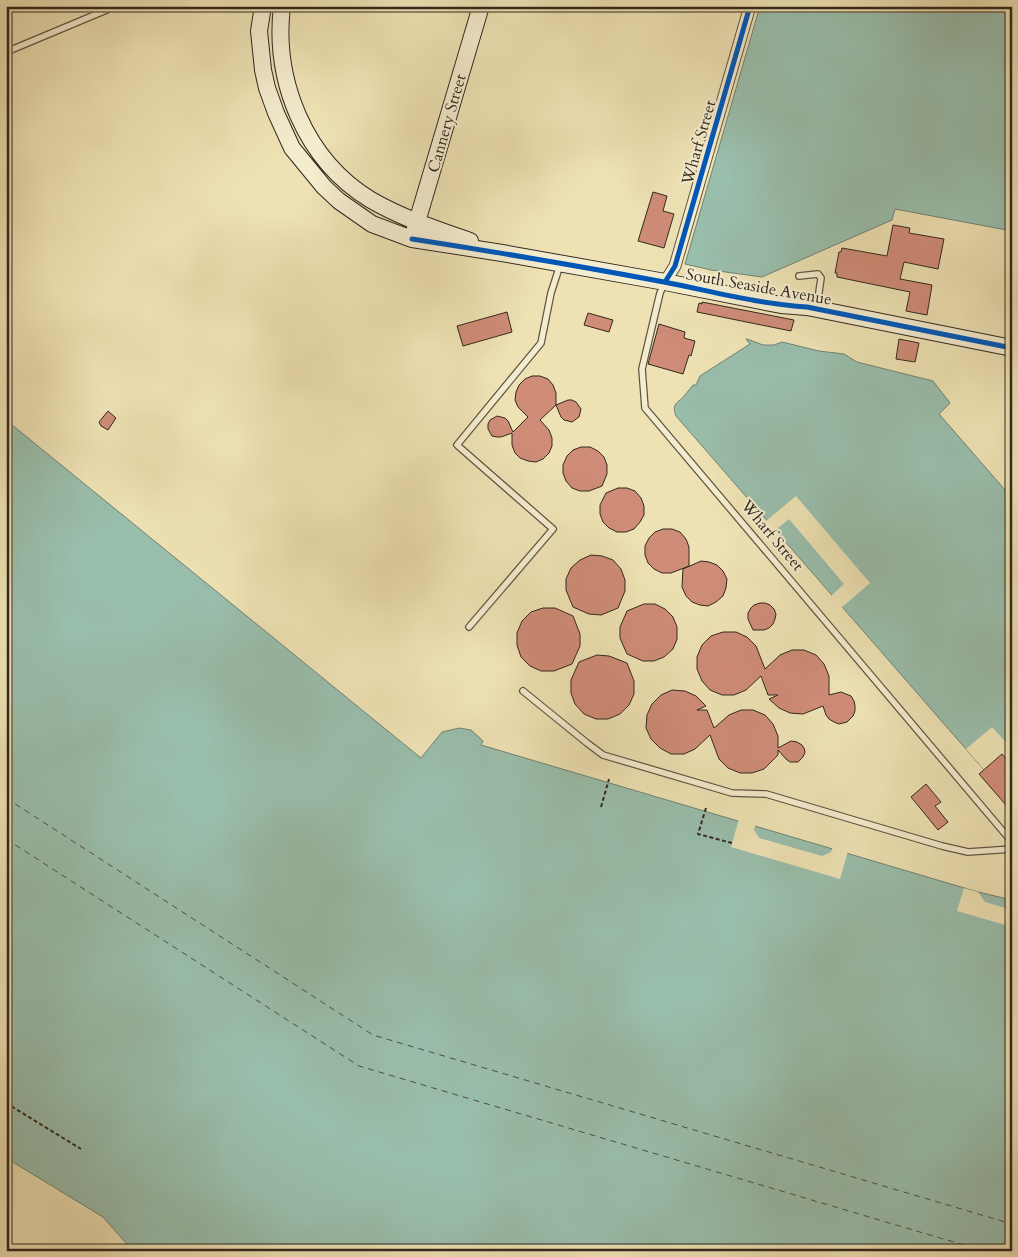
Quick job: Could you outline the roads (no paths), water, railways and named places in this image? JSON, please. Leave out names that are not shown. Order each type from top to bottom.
[{"type":"street","name":"South Seaside Avenue","points":[[263,6],[259,31],[263,70],[276,113],[292,148],[339,201],[372,224],[412,239],[502,252],[781,305],[816,308],[1012,348]]},
{"type":"street","name":"South Seaside Avenue","points":[[282,6],[280,43],[290,94],[296,112],[311,141],[332,167],[360,192],[388,209],[417,222],[502,252]]},
{"type":"street","name":"Cannery Street","points":[[412,239],[481,6]]},
{"type":"street","name":"Wharf Street","points":[[665,282],[676,266],[750,6]]},
{"type":"lane","points":[[6,52],[116,6]]},
{"type":"lane","points":[[469,627],[553,529],[457,445],[541,343],[561,263]]},
{"type":"lane","points":[[799,276],[818,274],[821,278],[816,308]]},
{"type":"lane","name":"Wharf Street","points":[[665,282],[660,293],[642,369],[645,408],[1012,842]]},
{"type":"lane","points":[[524,691],[604,755],[732,793],[766,794],[968,852],[1012,849]]}]
